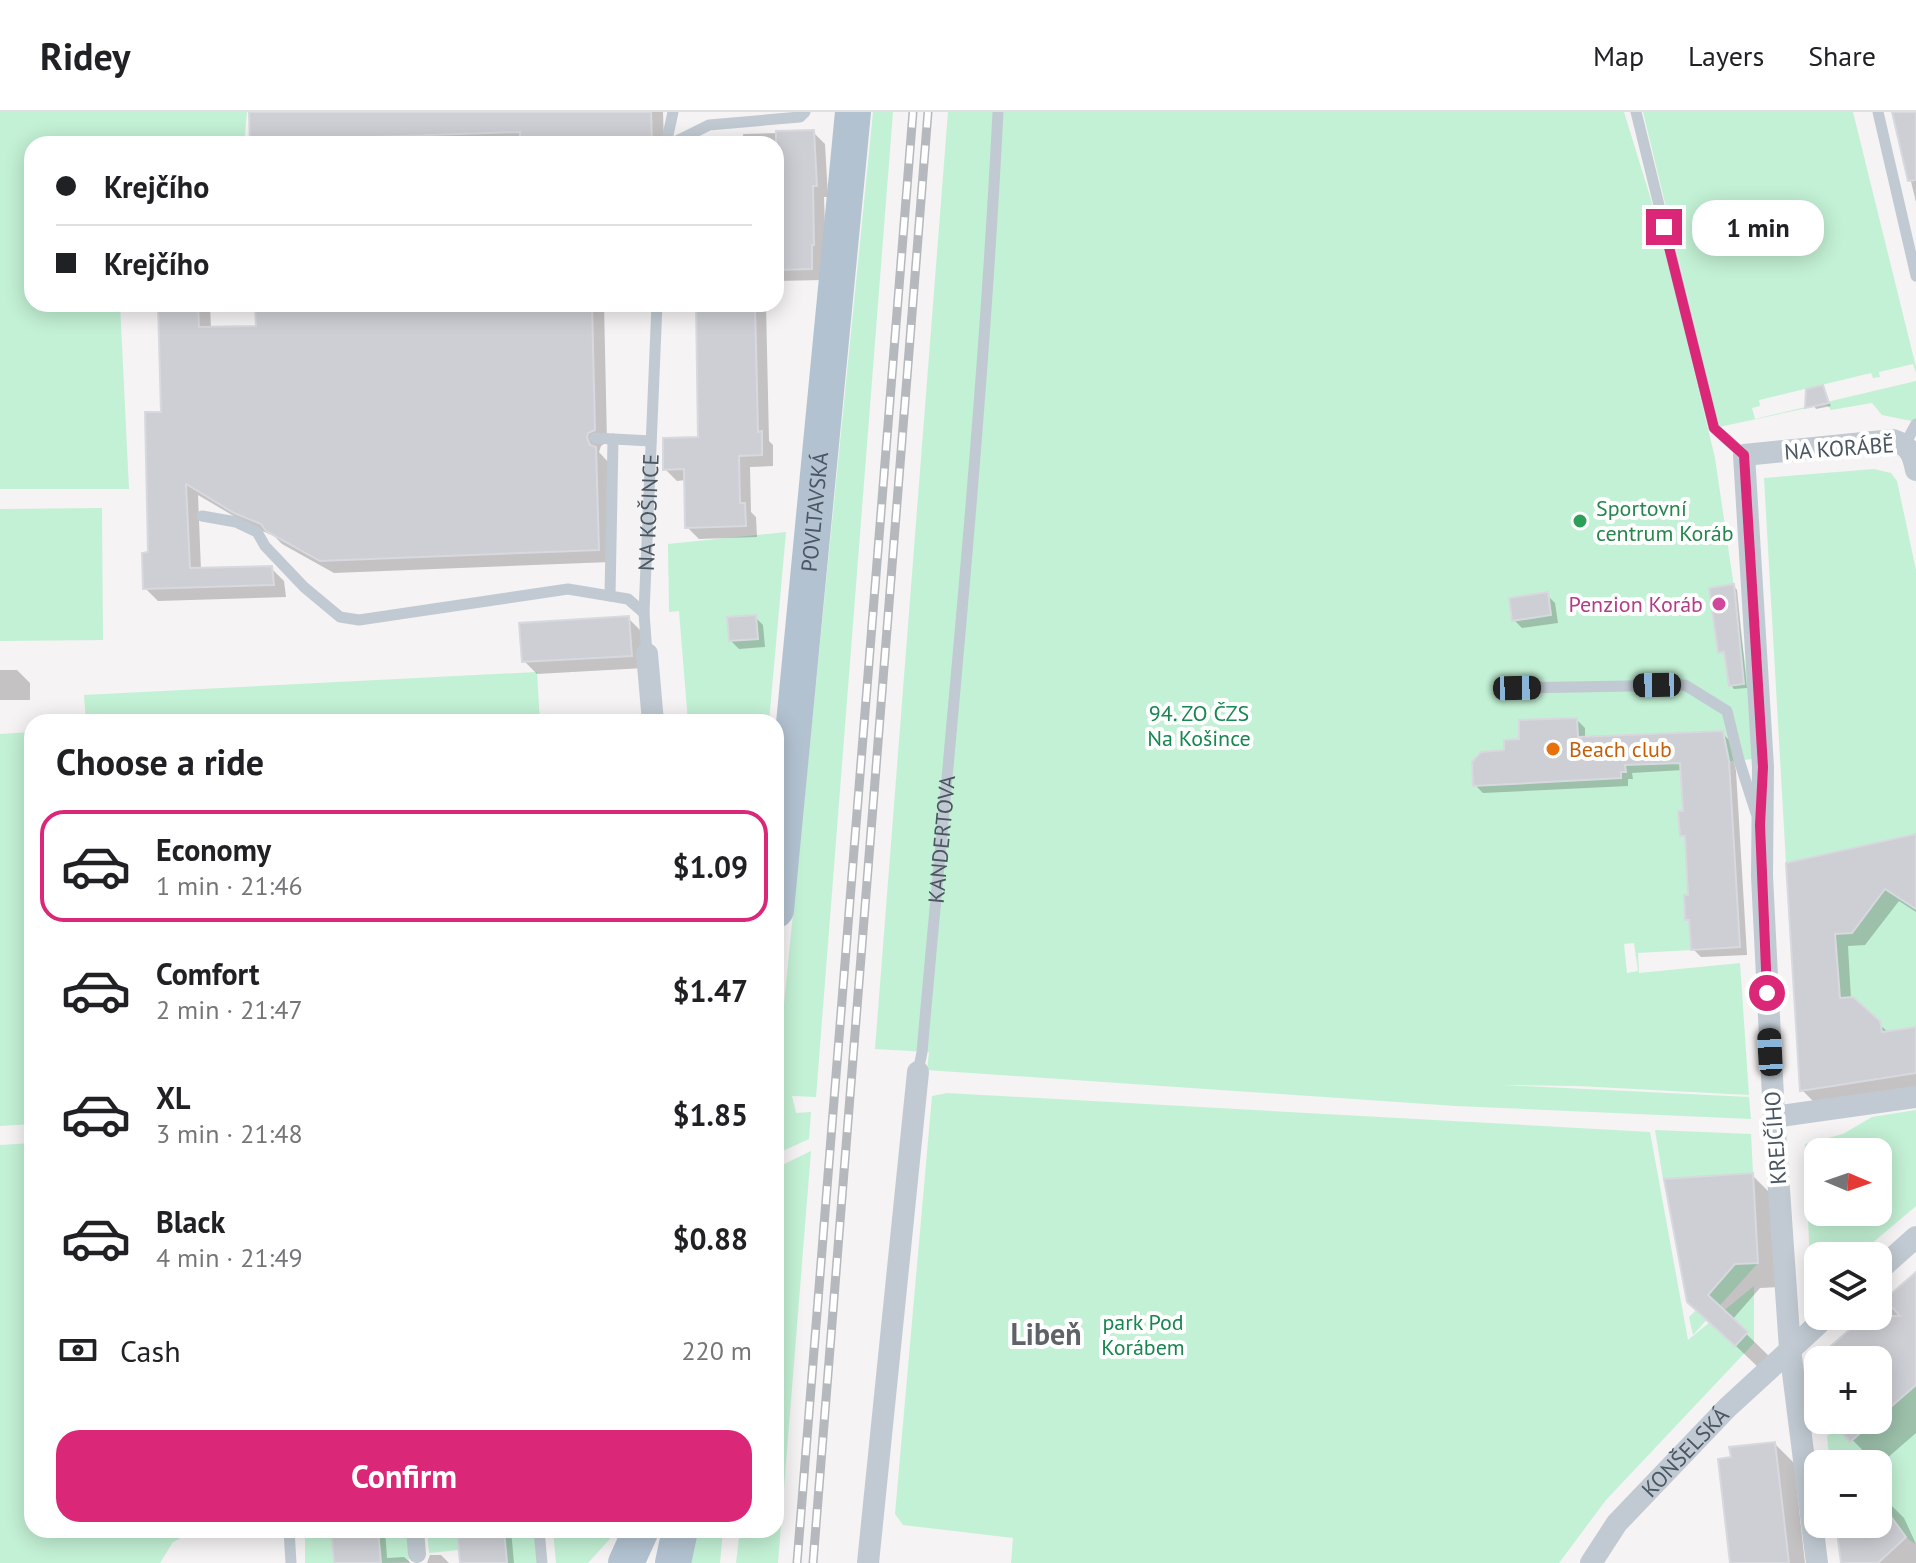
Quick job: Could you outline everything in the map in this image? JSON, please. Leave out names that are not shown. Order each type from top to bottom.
[{"type":"main road","name":"POVLTAVSKÁ","points":[[784,827],[853,112]]},
{"type":"main road","points":[[626,1563],[637,1538]]},
{"type":"main road","points":[[673,1563],[678,1538]]},
{"type":"street","name":"NA KORÁBĚ","points":[[1744,455],[1893,440],[1911,434],[1916,470]]},
{"type":"street","name":"KREJČÍHO","points":[[1744,455],[1763,767],[1760,825],[1774,1117],[1790,1349],[1817,1563]]},
{"type":"street","name":"NA KOŠINCE","points":[[647,654],[652,714]]},
{"type":"street","name":"KANDERTOVA","points":[[868,1563],[918,1072]]},
{"type":"street","points":[[1774,1117],[1916,1097]]},
{"type":"street","points":[[1892,1258],[1916,1237]]},
{"type":"street","name":"KONŠELSKÁ","points":[[1591,1563],[1617,1523],[1727,1408],[1811,1330]]},
{"type":"street","points":[[416,1538],[417,1554]]},
{"type":"lane","points":[[670,136],[673,112]]},
{"type":"lane","points":[[686,136],[709,125],[800,117],[805,112]]},
{"type":"lane","name":"KANDERTOVA","points":[[918,1072],[962,608],[990,265],[998,112]]},
{"type":"lane","points":[[1636,112],[1714,428],[1744,455]]},
{"type":"lane","points":[[1878,112],[1916,276]]},
{"type":"lane","name":"NA KOŠINCE","points":[[647,654],[644,613],[657,312]]},
{"type":"lane","points":[[595,438],[651,441]]},
{"type":"lane","points":[[610,596],[613,439]]},
{"type":"lane","points":[[202,516],[236,522],[257,532],[279,562],[340,617],[359,620],[568,589],[628,599],[644,613]]},
{"type":"lane","points":[[1517,688],[1685,685],[1727,711],[1760,825]]},
{"type":"lane","points":[[289,1538],[291,1563]]},
{"type":"lane","points":[[540,1538],[542,1563]]},
{"type":"green space","points":[[0,112],[247,112],[245,136],[24,136],[24,312],[120,312],[129,489],[0,489]]},
{"type":"green space","points":[[873,112],[893,112],[816,1097],[792,1096],[796,1113],[811,1112],[809,1139],[784,1150],[784,1004]]},
{"type":"green space","name":"94. ZO ČZS Na Košince","points":[[948,112],[1624,112],[1660,229],[1715,458],[1758,751],[1754,759],[1729,763],[1680,763],[1683,811],[1679,811],[1680,836],[1685,836],[1688,895],[1684,896],[1685,920],[1689,920],[1691,950],[1638,953],[1639,973],[1740,963],[1749,1095],[1502,1085],[1749,1097],[1751,1119],[1456,1106],[927,1070],[929,1052],[875,1049]],"holes":[[[1634,943],[1638,971],[1627,973],[1624,944]]]},
{"type":"green space","points":[[1643,112],[1853,112],[1916,373],[1913,364],[1879,372],[1880,377],[1873,378],[1871,373],[1759,400],[1760,406],[1752,408],[1755,419],[1916,381],[1916,422],[1882,415],[1872,403],[1831,410],[1826,404],[1719,427]]},
{"type":"green space","points":[[1874,469],[1891,473],[1897,481],[1916,570],[1916,835],[1786,863],[1764,478]]},
{"type":"green space","points":[[102,508],[103,640],[0,641],[0,509]]},
{"type":"green space","points":[[786,532],[770,714],[687,714],[679,611],[669,612],[668,544]],"holes":[[[755,615],[757,639],[729,641],[727,617]]]},
{"type":"green space","points":[[537,672],[540,714],[85,714],[84,695]]},
{"type":"green space","points":[[24,732],[24,1124],[0,1126],[0,734]]},
{"type":"green space","points":[[1896,884],[1899,898],[1916,909],[1916,1027],[1882,1032],[1880,1021],[1853,998],[1840,998],[1835,934],[1852,933],[1873,906],[1869,889]]},
{"type":"green space","name":"park Pod Korábem","points":[[947,1093],[1650,1132],[1688,1340],[1754,1286],[1754,1343],[1606,1500],[1559,1563],[1011,1563],[1013,1538],[903,1525],[895,1514],[932,1096]],"holes":[[[1729,1314],[1748,1332],[1736,1346],[1715,1328]]]},
{"type":"green space","points":[[1916,1110],[1916,1206],[1874,1242],[1809,1242],[1808,1226],[1892,1226],[1892,1138],[1828,1138],[1843,1134],[1872,1117]]},
{"type":"green space","points":[[1655,1130],[1751,1134],[1753,1173],[1663,1179]]},
{"type":"green space","points":[[24,1144],[24,1538],[181,1538],[173,1542],[160,1563],[0,1563],[0,1145]]},
{"type":"green space","points":[[811,1151],[784,1488],[784,1164]]},
{"type":"green space","points":[[1758,1263],[1693,1335],[1689,1317],[1696,1310],[1699,1312],[1711,1298],[1709,1295],[1729,1271],[1729,1265]]},
{"type":"green space","points":[[1916,1385],[1916,1544],[1892,1519],[1892,1450],[1828,1450],[1827,1436],[1830,1434],[1844,1434],[1851,1442],[1860,1434],[1892,1434],[1892,1406]]},
{"type":"green space","points":[[305,1538],[332,1538],[334,1563],[305,1563]]},
{"type":"green space","points":[[379,1538],[408,1538],[409,1562],[381,1563]]},
{"type":"green space","points":[[428,1538],[458,1538],[459,1550],[429,1553]]},
{"type":"green space","points":[[505,1538],[535,1538],[537,1563],[507,1563]]},
{"type":"green space","points":[[554,1538],[611,1538],[588,1563],[556,1563]]},
{"type":"green space","points":[[694,1538],[722,1538],[720,1563],[689,1563]]},
{"type":"green space","points":[[739,1538],[780,1538],[778,1563],[736,1563]]},
{"type":"building","points":[[249,112],[651,112],[652,136],[520,136],[520,132],[250,136]]},
{"type":"building","points":[[1892,112],[1916,112],[1916,180],[1908,181]]},
{"type":"building","points":[[814,130],[817,186],[813,186],[812,269],[784,270],[784,136],[776,136],[776,131]]},
{"type":"building","points":[[158,312],[198,312],[199,327],[256,326],[255,312],[592,312],[595,430],[588,433],[587,438],[590,445],[596,447],[599,550],[320,561],[266,531],[261,524],[234,513],[186,484],[190,568],[272,566],[274,585],[143,589],[142,553],[148,552],[145,412],[161,412]]},
{"type":"building","points":[[696,312],[755,312],[758,432],[762,431],[762,455],[739,456],[740,503],[745,503],[746,526],[685,528],[684,469],[663,470],[663,438],[698,437]]},
{"type":"building","points":[[1823,385],[1829,403],[1805,408],[1806,389]]},
{"type":"building","points":[[1734,584],[1744,684],[1729,686],[1724,652],[1718,653],[1709,588]]},
{"type":"building","points":[[1548,592],[1551,615],[1512,621],[1509,598]]},
{"type":"building","points":[[756,615],[758,639],[729,641],[727,617]]},
{"type":"building","points":[[629,616],[632,656],[522,662],[519,623]]},
{"type":"building","points":[[1577,718],[1578,737],[1723,731],[1729,761],[1740,947],[1691,950],[1689,920],[1685,920],[1684,895],[1688,895],[1685,836],[1680,836],[1678,811],[1683,811],[1680,763],[1625,765],[1626,772],[1621,772],[1621,778],[1473,786],[1472,762],[1481,752],[1504,750],[1504,740],[1519,739],[1519,720]]},
{"type":"building","points":[[1916,834],[1916,909],[1885,889],[1852,933],[1835,934],[1840,998],[1853,997],[1880,1021],[1882,1032],[1916,1027],[1916,1073],[1800,1091],[1786,863]]},
{"type":"building","points":[[1753,1173],[1758,1263],[1735,1264],[1708,1295],[1748,1332],[1735,1346],[1687,1302],[1664,1179]]},
{"type":"building","points":[[1916,1272],[1916,1385],[1892,1406],[1892,1346],[1831,1346],[1849,1330],[1892,1330],[1892,1316],[1900,1316],[1892,1307],[1892,1293]]},
{"type":"building","points":[[1843,1434],[1859,1434],[1850,1442]]},
{"type":"building","points":[[1775,1442],[1789,1563],[1730,1563],[1718,1459],[1731,1457],[1729,1447]]},
{"type":"building","points":[[1892,1518],[1906,1537],[1878,1563],[1841,1563],[1838,1538],[1892,1538]]},
{"type":"building","points":[[332,1538],[379,1538],[381,1563],[334,1563]]},
{"type":"building","points":[[458,1538],[505,1538],[507,1563],[460,1563]]},
{"type":"railway","points":[[797,1563],[913,112]]},
{"type":"railway","points":[[813,1563],[928,112]]},
{"type":"place","name":"Sportovní centrum Koráb","points":[[1580,521]]},
{"type":"place","name":"Penzion Koráb","points":[[1719,604]]},
{"type":"place","name":"Beach club","points":[[1553,749]]},
{"type":"district","name":"Libeň","points":[[1046,1335]]},
{"type":"route","points":[[1664,227],[1714,428],[1744,455],[1763,767],[1760,825],[1767,993]]}]
